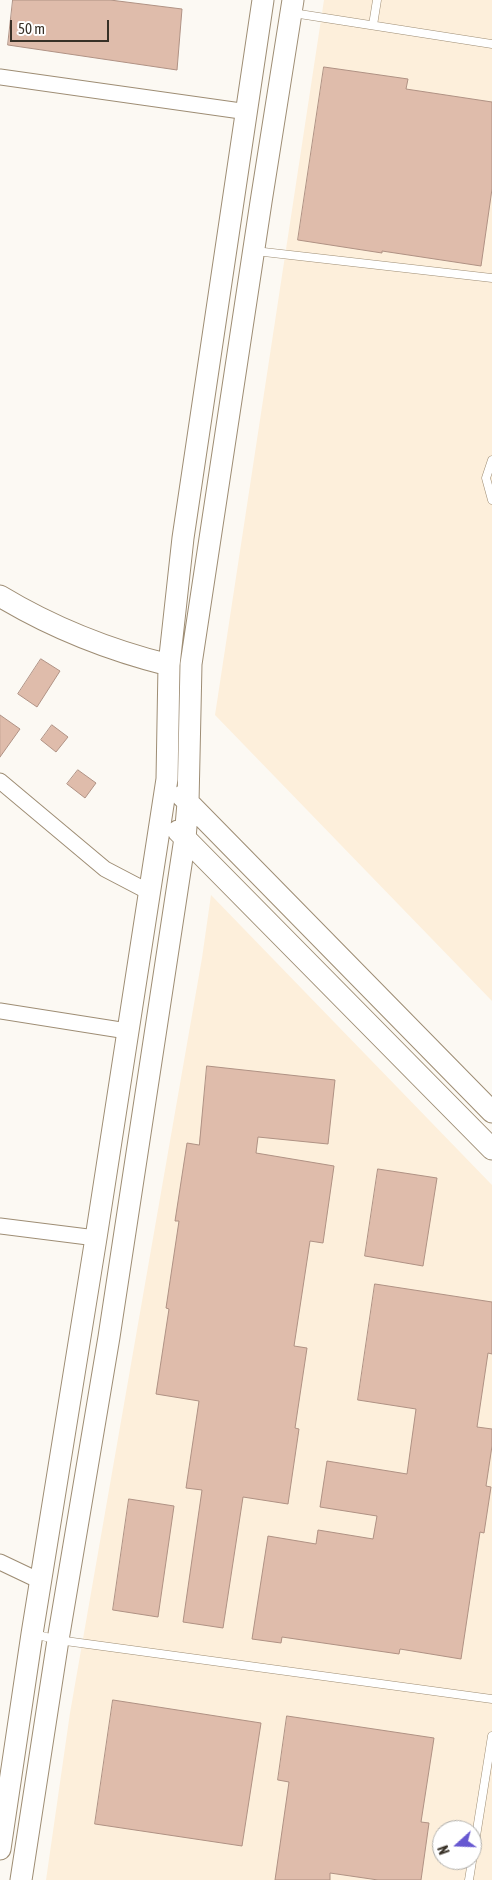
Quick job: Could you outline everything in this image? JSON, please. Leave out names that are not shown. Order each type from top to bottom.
[{"type":"street","points":[[0,1849],[40,1581],[96,1238],[161,815],[166,779],[169,665],[183,538],[264,0]]},
{"type":"street","points":[[0,1860],[22,1872],[58,1640],[109,1336],[185,838],[188,803],[191,664],[292,6]]},
{"type":"street","points":[[0,77],[248,112]]},
{"type":"street","points":[[0,596],[68,632],[140,658],[169,665]]},
{"type":"street","points":[[166,779],[492,1112]]},
{"type":"street","points":[[0,781],[105,869],[149,892]]},
{"type":"street","points":[[161,815],[492,1149]]},
{"type":"street","points":[[0,1010],[128,1031]]},
{"type":"street","points":[[0,1226],[96,1238]]},
{"type":"street","points":[[0,1562],[40,1581]]},
{"type":"lane","points":[[373,25],[377,0]]},
{"type":"lane","points":[[292,6],[373,25],[492,44]]},
{"type":"lane","points":[[253,251],[492,278]]},
{"type":"lane","points":[[492,460],[486,478],[492,500]]},
{"type":"lane","points":[[32,1634],[58,1640],[492,1699]]},
{"type":"lane","points":[[469,1880],[492,1736]]},
{"type":"shaded area","points":[[324,0],[492,0],[492,1001],[215,715]]},
{"type":"shaded area","points":[[211,895],[492,1185],[492,1880],[46,1880],[70,1713],[202,958]]},
{"type":"building","points":[[13,0],[110,0],[182,9],[177,70],[8,45]]},
{"type":"building","points":[[324,67],[408,79],[406,89],[492,102],[492,189],[481,266],[298,240]]},
{"type":"building","points":[[41,659],[60,671],[37,707],[18,694]]},
{"type":"building","points":[[0,715],[20,729],[0,757]]},
{"type":"building","points":[[52,725],[68,737],[56,752],[41,740]]},
{"type":"building","points":[[78,770],[96,783],[85,798],[67,784]]},
{"type":"building","points":[[207,1066],[335,1080],[328,1144],[258,1137],[256,1153],[334,1166],[323,1243],[310,1241],[294,1346],[307,1348],[295,1428],[299,1429],[288,1504],[243,1497],[223,1628],[183,1622],[202,1490],[186,1488],[199,1401],[156,1394],[169,1309],[166,1308],[179,1221],[175,1221],[187,1143],[199,1145]]},
{"type":"building","points":[[378,1169],[437,1178],[423,1266],[365,1256]]},
{"type":"building","points":[[375,1284],[492,1302],[492,1354],[488,1353],[477,1427],[492,1429],[492,1446],[486,1486],[491,1487],[484,1533],[480,1532],[461,1659],[400,1649],[399,1654],[282,1637],[281,1643],[252,1639],[268,1536],[316,1544],[318,1530],[373,1539],[377,1516],[320,1507],[327,1461],[407,1474],[416,1409],[358,1400]]},
{"type":"building","points":[[129,1499],[174,1506],[158,1617],[113,1610]]},
{"type":"building","points":[[113,1700],[261,1723],[242,1846],[95,1824]]},
{"type":"building","points":[[287,1716],[434,1738],[421,1822],[429,1823],[421,1880],[378,1880],[330,1873],[330,1880],[275,1880],[289,1782],[278,1780]]}]
